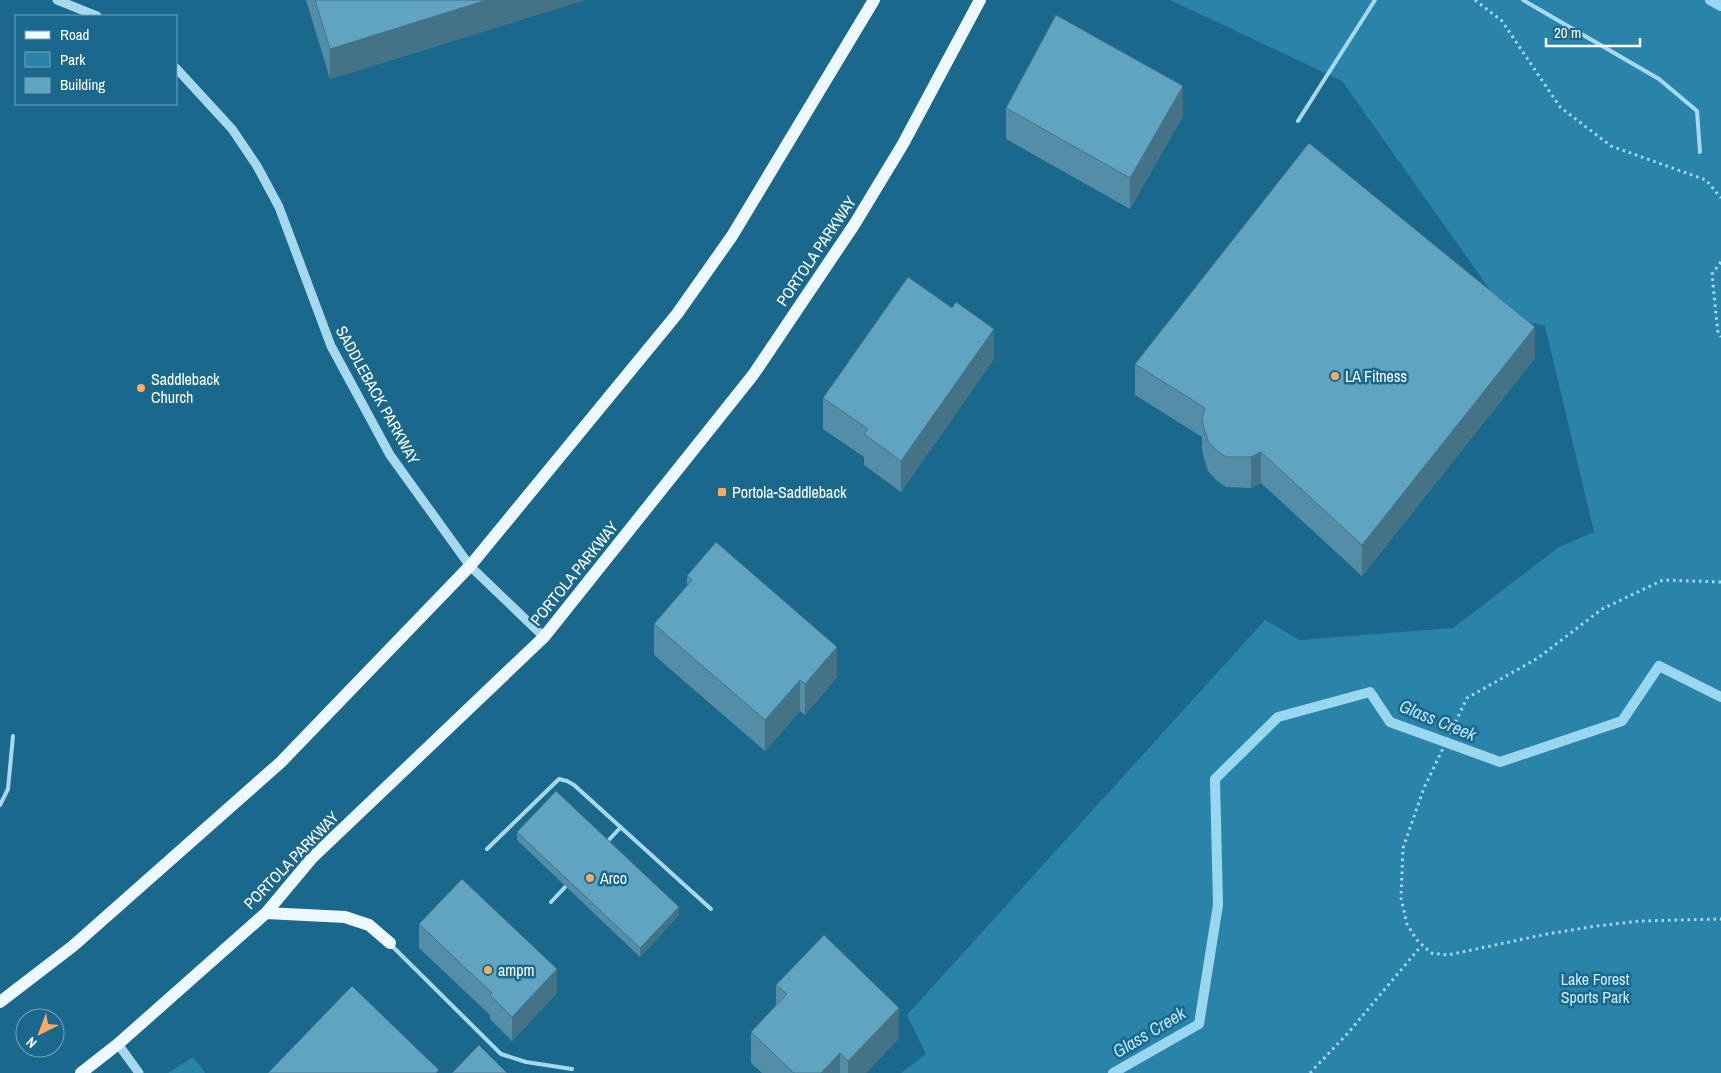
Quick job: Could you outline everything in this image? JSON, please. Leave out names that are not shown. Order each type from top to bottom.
[{"type":"main road","points":[[0,1002],[73,946],[281,762],[470,566],[677,314],[732,236],[874,0]]},
{"type":"main road","name":"PORTOLA PARKWAY","points":[[82,1073],[118,1044],[266,912],[312,858],[544,637],[753,375],[854,225],[904,144],[980,0]]},
{"type":"main road","points":[[266,912],[345,917],[369,925],[390,943]]},
{"type":"street","points":[[57,0],[94,15]]},
{"type":"street","name":"SADDLEBACK PARKWAY","points":[[178,70],[232,129],[257,166],[279,207],[331,346],[390,455],[470,566],[544,637]]},
{"type":"street","points":[[118,1044],[139,1073]]},
{"type":"lane","points":[[1298,121],[1375,0]]},
{"type":"lane","points":[[1524,0],[1659,79],[1697,111],[1700,152]]},
{"type":"lane","points":[[0,805],[8,789],[14,736]]},
{"type":"lane","points":[[487,849],[559,779],[567,781],[574,785],[711,908]]},
{"type":"lane","points":[[602,848],[621,827]]},
{"type":"lane","points":[[550,902],[570,882]]},
{"type":"lane","points":[[390,943],[501,1054],[526,1062],[572,1069]]},
{"type":"path","points":[[1475,0],[1502,21],[1560,107],[1612,146],[1706,180],[1721,198]]},
{"type":"path","points":[[1721,262],[1712,274],[1718,333],[1721,337]]},
{"type":"path","points":[[1721,582],[1663,580],[1602,609],[1538,658],[1467,698],[1424,788],[1402,848],[1401,898],[1407,924],[1416,939],[1431,953],[1448,955],[1547,934],[1640,920],[1721,919]]},
{"type":"path","points":[[1310,1073],[1348,1032],[1422,945]]},
{"type":"green space","name":"Lake Forest Sports Park","points":[[1170,0],[1721,0],[1721,1073],[901,1073],[926,1054],[907,1015],[1265,620],[1300,640],[1453,628],[1559,547],[1594,532],[1545,326],[1510,318],[1342,81]]},
{"type":"green space","points":[[193,1057],[205,1073],[168,1073]]},
{"type":"building","points":[[315,0],[487,0],[330,49]]},
{"type":"building","points":[[1056,15],[1183,86],[1130,178],[1006,108]]},
{"type":"building","name":"LA Fitness","points":[[1309,143],[1535,327],[1362,545],[1261,452],[1251,457],[1226,457],[1216,450],[1208,441],[1204,428],[1202,419],[1205,408],[1135,364]]},
{"type":"building","points":[[908,277],[952,308],[956,302],[994,329],[901,461],[864,434],[868,429],[823,398]]},
{"type":"building","points":[[716,542],[837,647],[805,684],[800,680],[765,720],[654,624],[692,580],[687,576]]},
{"type":"building","points":[[556,791],[679,907],[640,948],[517,832]]},
{"type":"building","name":"ampm","points":[[462,879],[557,969],[512,1017],[490,995],[492,993],[419,924]]},
{"type":"building","points":[[824,935],[899,1008],[848,1061],[840,1053],[821,1073],[794,1073],[751,1032],[787,994],[776,985]]},
{"type":"building","points":[[352,986],[439,1070],[436,1073],[268,1073]]},
{"type":"building","points":[[479,1045],[507,1073],[452,1073]]},
{"type":"waterway","points":[[1710,0],[1721,6]]},
{"type":"waterway","name":"Glass Creek","points":[[1113,1073],[1199,1024],[1218,905],[1215,779],[1278,717],[1370,692],[1390,722],[1500,762],[1622,721],[1659,666],[1721,697]]},
{"type":"place","name":"LA Fitness","points":[[1335,376]]},
{"type":"place","name":"Saddleback Church","points":[[141,388]]},
{"type":"place","name":"Portola-Saddleback","points":[[722,492]]},
{"type":"place","name":"Arco","points":[[590,878]]},
{"type":"place","name":"ampm","points":[[488,970]]}]
